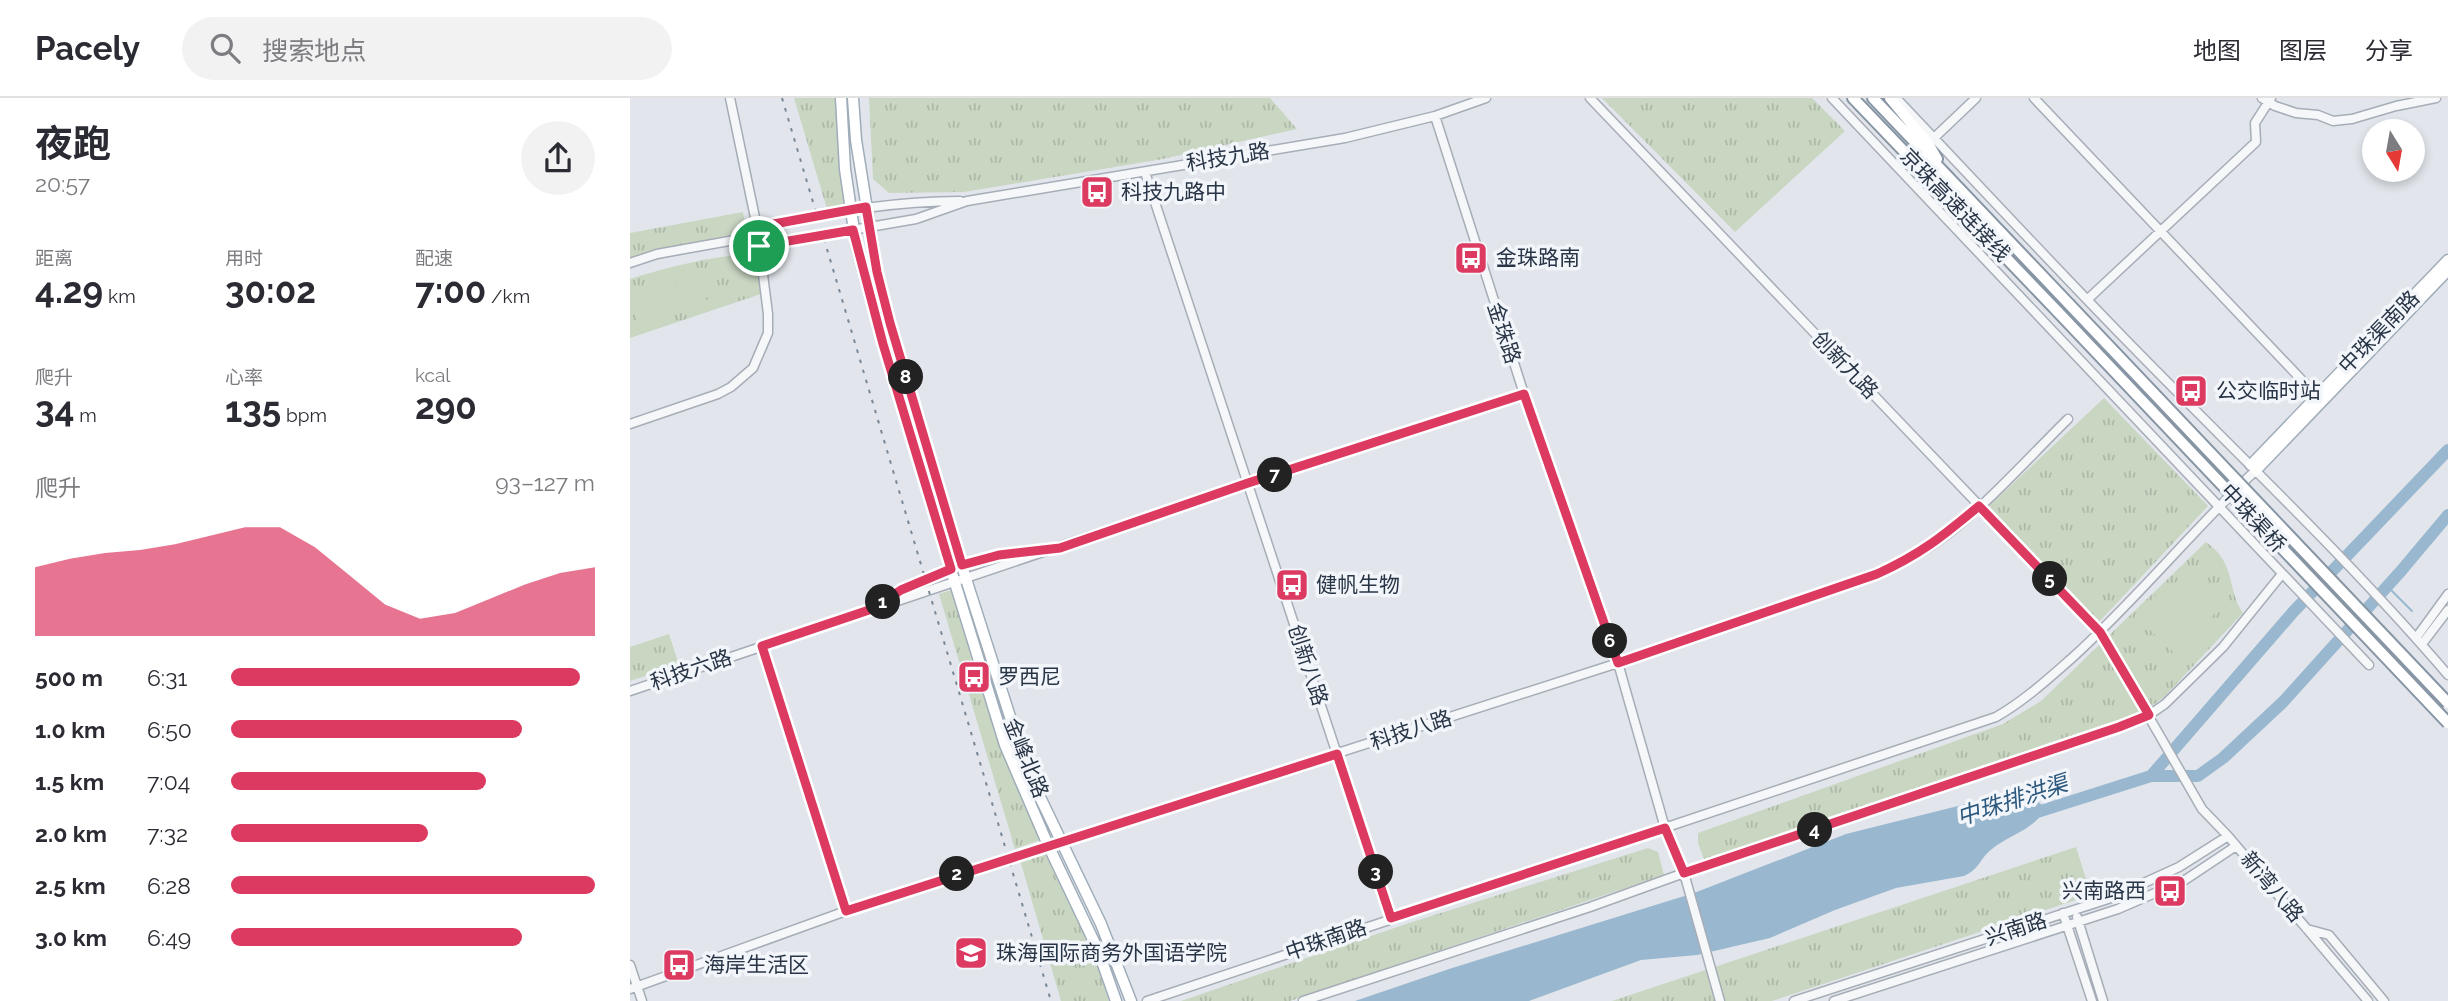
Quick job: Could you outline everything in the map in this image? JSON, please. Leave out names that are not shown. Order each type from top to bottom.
[{"type":"highway","name":"京珠高速连接线","points":[[1853,98],[2058,312]]},
{"type":"highway","name":"京珠高速连接线","points":[[1873,98],[2069,304]]},
{"type":"highway","points":[[1889,98],[1929,145],[1950,179]]},
{"type":"highway","name":"中珠渠桥","points":[[2069,304],[2448,703]]},
{"type":"highway","name":"中珠渠桥","points":[[2058,312],[2448,723]]},
{"type":"main road","name":"金峰北路","points":[[841,98],[853,230],[883,344],[955,583],[1005,745],[1048,845],[1098,950],[1116,1001]]},
{"type":"main road","name":"金峰北路","points":[[853,98],[868,227],[890,323],[966,579],[1020,748],[1039,795],[1101,924],[1131,1001]]},
{"type":"main road","name":"中珠渠南路","points":[[2253,467],[2448,260]]},
{"type":"main road","name":"中珠渠南路","points":[[2253,467],[2448,270]]},
{"type":"street","points":[[630,424],[718,394],[731,387],[753,368],[768,334],[768,314],[757,232],[730,98]]},
{"type":"street","name":"科技九路","points":[[630,263],[657,254],[850,209],[914,201],[967,201],[1345,138],[1435,116],[1486,98]]},
{"type":"street","name":"创新九路","points":[[1590,98],[2100,632],[2149,715]]},
{"type":"street","points":[[1832,98],[2369,665]]},
{"type":"street","points":[[1896,98],[2392,611],[2448,675]]},
{"type":"street","points":[[1934,138],[1976,98]]},
{"type":"street","points":[[2034,98],[2317,396]]},
{"type":"street","points":[[2088,299],[2256,142],[2257,137],[2253,130],[2267,99],[2285,110],[2318,115],[2333,121],[2353,119],[2436,98]]},
{"type":"street","name":"金珠路","points":[[1435,116],[1524,394],[1618,663],[1665,828],[1684,873],[1720,1001]]},
{"type":"street","name":"创新八路","points":[[1145,172],[1391,918]]},
{"type":"street","name":"科技九路","points":[[759,246],[916,219],[967,201]]},
{"type":"street","name":"科技六路","points":[[630,691],[1248,483],[1524,394]]},
{"type":"street","name":"科技八路","points":[[634,988],[846,911],[1618,663],[1877,574],[1936,542],[1979,506],[2068,419]]},
{"type":"street","name":"中珠南路","points":[[1147,1001],[1996,717],[2018,704],[2100,632],[2253,467]]},
{"type":"street","name":"科技六路","points":[[872,609],[901,590],[962,565],[999,555],[1060,548]]},
{"type":"street","points":[[1303,1001],[1590,907],[2149,715],[2165,704],[2223,646],[2285,577]]},
{"type":"street","points":[[2419,641],[2448,594]]},
{"type":"street","points":[[2419,641],[2448,610]]},
{"type":"street","points":[[762,646],[846,911]]},
{"type":"street","name":"新湾八路","points":[[2149,715],[2202,809],[2368,1001]]},
{"type":"street","name":"兴南路","points":[[1794,1001],[2120,894],[2162,876],[2228,836]]},
{"type":"street","name":"兴南路","points":[[1834,1001],[2129,904],[2185,880],[2236,846]]},
{"type":"street","points":[[2074,910],[2103,1001]]},
{"type":"street","points":[[2063,914],[2092,1001]]},
{"type":"street","name":"新湾八路","points":[[2307,929],[2329,935],[2384,1001]]},
{"type":"street","points":[[630,965],[634,988],[642,1001]]},
{"type":"green space","points":[[794,98],[835,98],[846,206],[827,209]]},
{"type":"green space","points":[[869,98],[1270,98],[1297,129],[1163,159],[964,192],[889,193],[873,179]]},
{"type":"green space","points":[[1602,98],[1812,98],[1845,131],[1735,232]]},
{"type":"green space","points":[[743,212],[747,233],[655,250],[630,259],[630,233]]},
{"type":"green space","points":[[748,254],[755,256],[761,294],[630,338],[630,279],[688,263]]},
{"type":"green space","points":[[696,271],[708,304],[685,311],[674,278]]},
{"type":"green space","points":[[671,279],[682,312],[660,320],[649,287]]},
{"type":"green space","points":[[644,286],[656,321],[639,326],[630,300],[630,290]]},
{"type":"green space","points":[[2104,398],[2208,506],[2099,622],[1989,506]]},
{"type":"green space","points":[[2206,542],[2216,550],[2227,568],[2234,594],[2243,613],[2164,697],[2146,710],[2105,729],[1705,862],[1698,843],[1698,833],[2003,724],[2041,701]]},
{"type":"green space","points":[[2183,574],[2205,594],[2195,606],[2173,585]]},
{"type":"green space","points":[[2163,588],[2211,632],[2183,661],[2136,617]]},
{"type":"green space","points":[[951,590],[999,745],[1040,840],[1015,849],[939,594]]},
{"type":"green space","points":[[2208,599],[2219,609],[2208,620],[2197,610]]},
{"type":"green space","points":[[669,634],[679,665],[630,681],[630,647]]},
{"type":"green space","points":[[2076,847],[2091,895],[1772,1001],[1612,1001]]},
{"type":"green space","points":[[1648,848],[1658,852],[1664,875],[1290,1001],[1181,1001],[1409,923]]},
{"type":"green space","points":[[1045,853],[1094,955],[1109,1001],[1061,1001],[1020,860]]},
{"type":"water","points":[[2008,797],[2033,799],[2045,809],[2028,827],[1992,849],[1970,873],[1896,888],[1770,938],[1697,955],[1641,960],[1529,1001],[1355,1001],[1694,893],[1846,834],[1974,802]]},
{"type":"waterway","name":"中珠排洪渠","points":[[2031,814],[2151,776],[2294,611],[2448,450]]},
{"type":"waterway","points":[[2151,776],[2198,776],[2223,758],[2283,702],[2448,515]]},
{"type":"waterway","points":[[2387,586],[2412,611]]},
{"type":"railway","points":[[782,98],[1051,1001]]},
{"type":"place","name":"科技九路中","points":[[1097,192]]},
{"type":"place","name":"金珠路南","points":[[1471,258]]},
{"type":"place","name":"公交临时站","points":[[2191,391]]},
{"type":"place","name":"健帆生物","points":[[1292,585]]},
{"type":"place","name":"罗西尼","points":[[974,677]]},
{"type":"place","name":"兴南路西","points":[[2170,891]]},
{"type":"place","name":"珠海国际商务外国语学院","points":[[971,953]]},
{"type":"place","name":"海岸生活区","points":[[679,965]]},
{"type":"route","points":[[866,207],[877,272],[890,323],[962,565],[999,555],[1060,548],[1248,483],[1524,394],[1618,663],[1877,574],[1936,542],[1979,506],[2100,632],[2149,715],[1684,873],[1665,828],[1391,918],[1337,754],[846,911],[762,646],[872,609],[901,590],[951,569],[883,344],[853,230],[759,246],[757,227],[866,207]]}]
